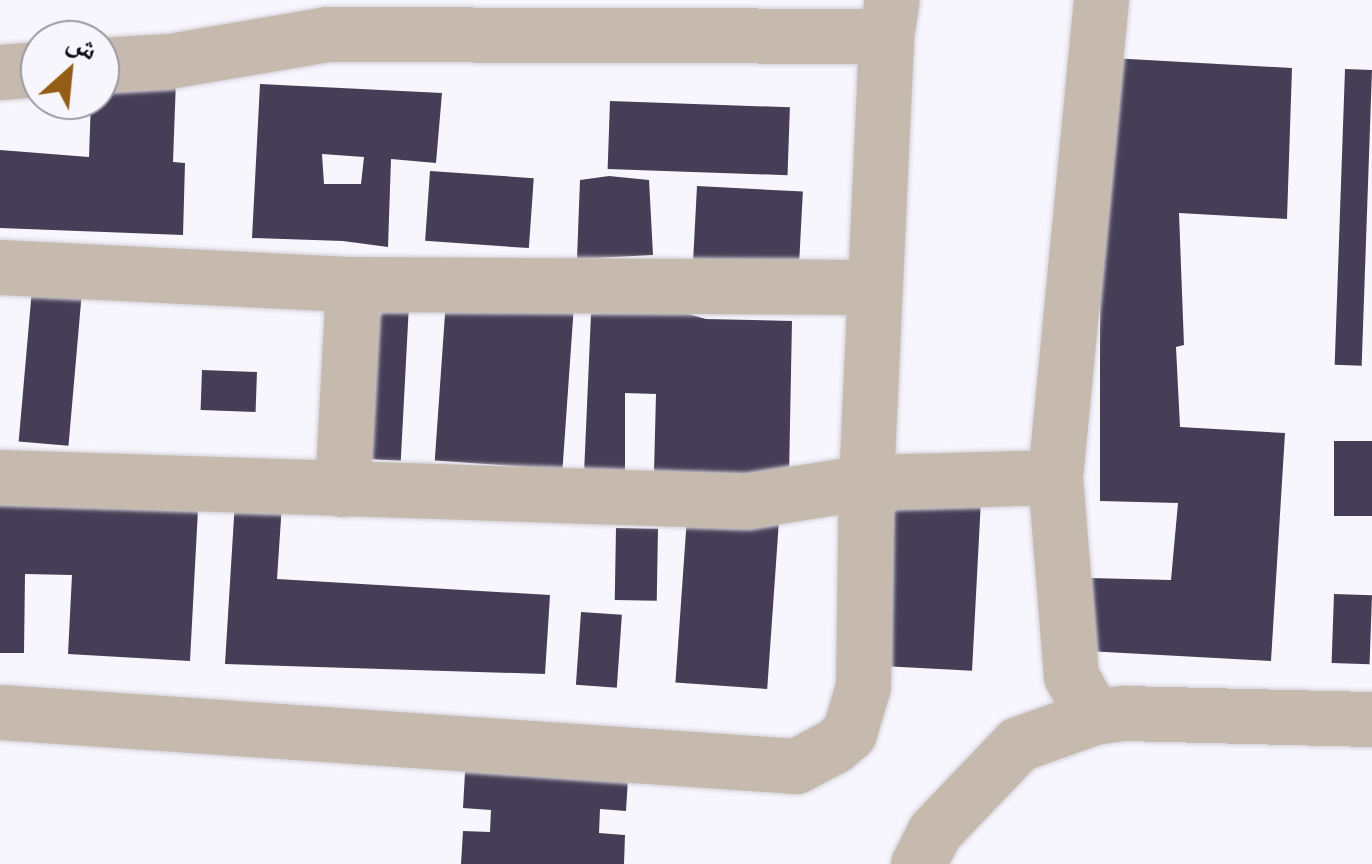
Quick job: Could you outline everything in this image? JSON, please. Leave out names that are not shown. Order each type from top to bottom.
[{"type":"street","points":[[1094,718],[1072,676],[1055,477],[1101,0]]},
{"type":"street","points":[[0,712],[796,766],[834,746],[848,733],[859,711],[874,287],[889,18],[327,34],[168,61],[120,64]]},
{"type":"street","points":[[0,267],[353,284],[874,287]]},
{"type":"street","points":[[342,489],[353,284]]},
{"type":"street","points":[[0,477],[747,501],[866,482],[1055,477]]},
{"type":"street","points":[[918,864],[934,832],[1018,744],[1094,718],[1124,713],[1372,719]]},
{"type":"building","points":[[1111,58],[1292,68],[1287,219],[1179,213],[1184,345],[1176,347],[1180,427],[1285,433],[1271,661],[1087,651],[1089,578],[1171,580],[1178,503],[1100,501],[1100,279]]},
{"type":"building","points":[[1345,69],[1372,70],[1362,366],[1335,365]]},
{"type":"building","points":[[120,78],[176,80],[173,162],[185,163],[183,235],[0,228],[0,150],[89,157],[90,120],[120,120]]},
{"type":"building","points":[[260,84],[442,93],[436,163],[391,159],[388,247],[343,241],[252,238]],"holes":[[[322,154],[364,157],[361,184],[324,184]]]},
{"type":"building","points":[[610,101],[790,107],[788,175],[608,169]]},
{"type":"building","points":[[430,171],[534,178],[529,248],[425,241]]},
{"type":"building","points":[[609,176],[649,180],[653,255],[577,259],[580,180]]},
{"type":"building","points":[[697,186],[803,192],[799,264],[693,259]]},
{"type":"building","points":[[32,289],[82,293],[68,446],[19,441]]},
{"type":"building","points":[[446,300],[574,309],[562,470],[435,461]]},
{"type":"building","points":[[370,303],[409,305],[401,461],[362,459]]},
{"type":"building","points":[[629,310],[681,312],[706,319],[792,321],[789,476],[654,472],[656,394],[625,393],[625,476],[584,474],[591,314]]},
{"type":"building","points":[[202,370],[257,372],[256,412],[201,410]]},
{"type":"building","points":[[1334,441],[1372,441],[1372,516],[1334,516]]},
{"type":"building","points":[[886,497],[981,502],[972,671],[877,666]]},
{"type":"building","points":[[0,500],[198,509],[190,661],[68,654],[72,575],[25,574],[24,653],[0,653]]},
{"type":"building","points":[[235,501],[282,504],[277,579],[550,595],[545,674],[225,664]]},
{"type":"building","points":[[687,517],[779,523],[767,689],[675,683]]},
{"type":"building","points":[[616,528],[658,529],[657,601],[615,600]]},
{"type":"building","points":[[1334,594],[1372,595],[1370,664],[1332,663]]},
{"type":"building","points":[[581,612],[622,615],[617,688],[576,685]]},
{"type":"building","points":[[466,755],[629,762],[626,811],[600,809],[599,833],[625,835],[624,864],[461,864],[463,831],[490,832],[491,810],[463,808]]}]
